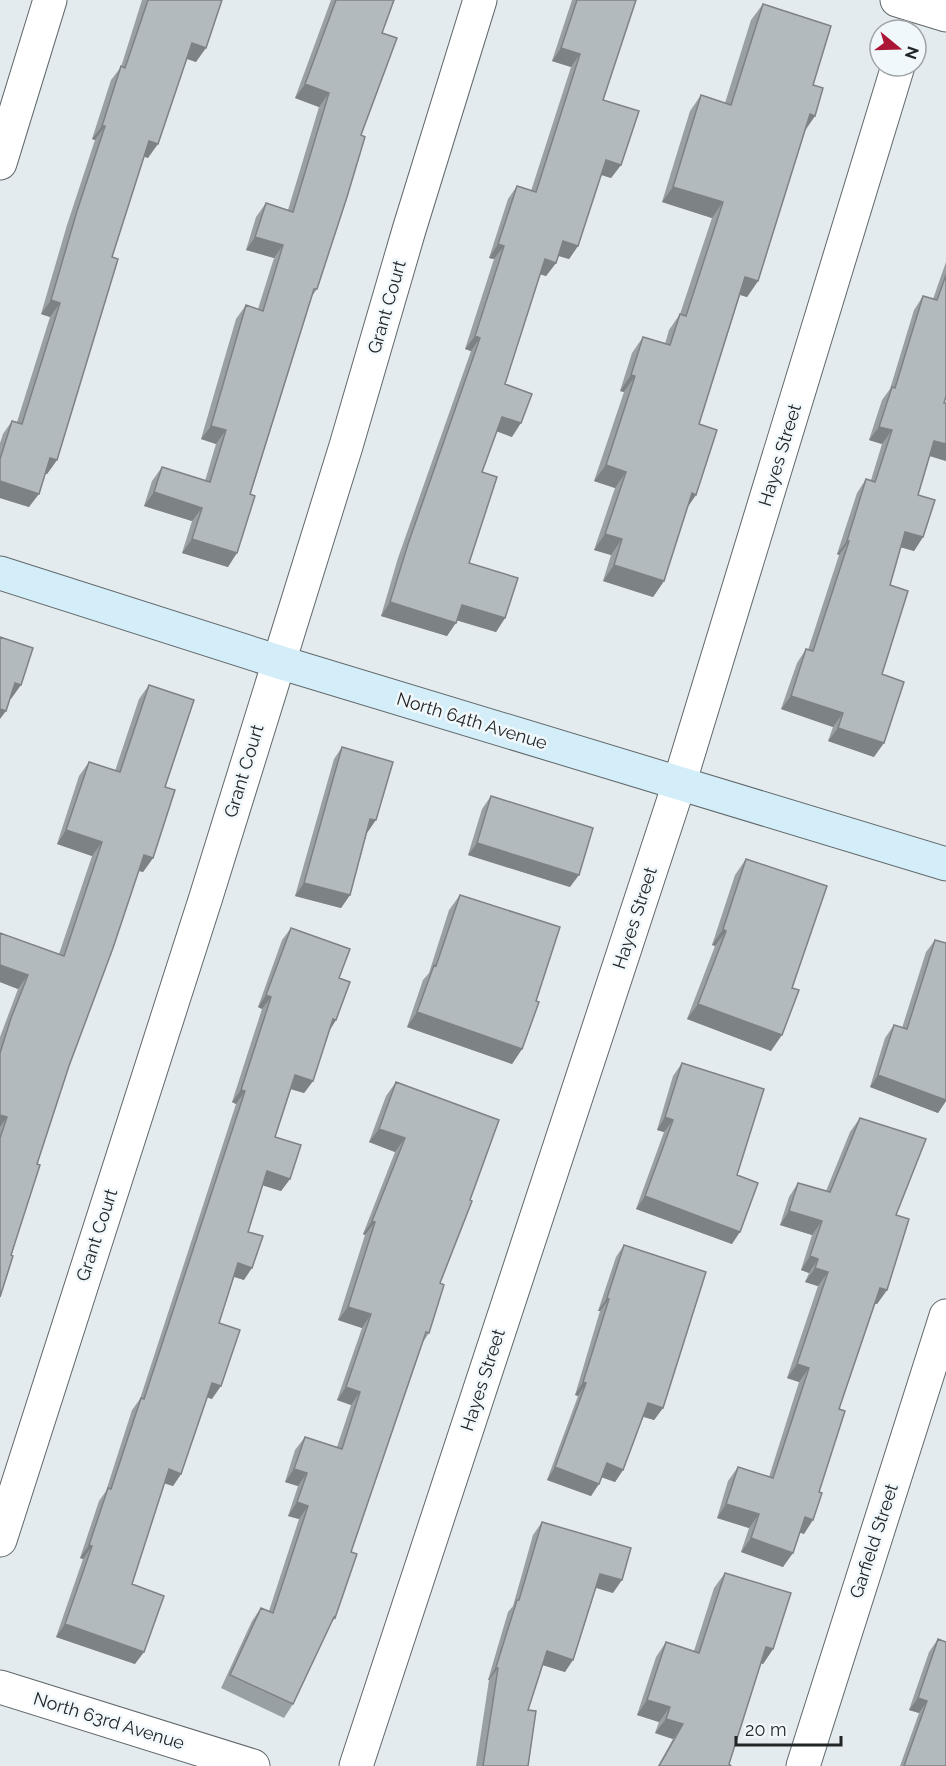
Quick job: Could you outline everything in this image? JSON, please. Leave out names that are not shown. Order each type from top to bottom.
[{"type":"street","points":[[0,163],[50,0]]},
{"type":"street","name":"Grant Court","points":[[0,1540],[207,897],[343,457],[409,230],[480,0]]},
{"type":"street","name":"Hayes Street","points":[[356,1766],[679,784],[894,78]]},
{"type":"street","name":"North 64th Avenue","points":[[0,573],[279,662],[946,864]]},
{"type":"street","name":"Garfield Street","points":[[803,1766],[946,1316]]},
{"type":"street","name":"North 63rd Avenue","points":[[0,1687],[253,1766]]},
{"type":"building","points":[[148,0],[222,0],[206,48],[192,43],[158,144],[149,141],[112,257],[118,259],[57,460],[50,458],[39,494],[0,481],[0,459],[12,421],[22,424],[60,303],[51,300],[105,126],[102,126],[121,66],[125,68]]},
{"type":"building","points":[[336,0],[394,0],[382,33],[397,38],[361,135],[365,137],[317,289],[314,289],[250,494],[255,496],[237,553],[192,539],[202,508],[154,492],[162,467],[210,482],[226,430],[211,426],[246,305],[263,311],[283,245],[255,237],[266,203],[293,212],[329,93],[305,84]]},
{"type":"building","points":[[577,0],[636,0],[603,100],[639,111],[621,165],[606,160],[578,246],[563,241],[556,263],[545,259],[505,384],[532,394],[521,423],[502,417],[482,472],[497,477],[469,563],[518,578],[505,618],[462,605],[456,623],[390,602],[480,338],[475,336],[504,246],[498,244],[517,186],[536,192],[580,54],[561,48]]},
{"type":"building","points":[[763,4],[831,26],[813,85],[823,88],[815,116],[810,114],[758,281],[745,277],[699,424],[717,430],[696,495],[692,493],[664,581],[614,565],[622,539],[605,534],[626,472],[606,465],[635,376],[631,375],[643,337],[670,345],[680,314],[686,316],[723,202],[673,187],[701,95],[731,105]]},
{"type":"building","points":[[946,275],[946,396],[944,403],[946,403],[946,444],[934,441],[918,495],[935,500],[923,537],[905,532],[890,585],[908,591],[882,674],[904,682],[884,743],[838,728],[843,713],[791,696],[806,649],[813,651],[849,541],[847,541],[866,479],[875,482],[892,430],[879,427],[892,387],[895,388],[923,296],[937,300]]},
{"type":"building","points":[[0,637],[33,648],[21,685],[15,683],[6,711],[0,709]]},
{"type":"building","points":[[149,685],[194,700],[165,787],[175,790],[153,858],[144,855],[113,948],[69,1066],[37,1164],[40,1165],[0,1297],[0,1138],[7,1117],[0,1115],[0,1053],[28,975],[0,965],[0,933],[64,956],[102,842],[66,830],[89,762],[120,772]]},
{"type":"building","points":[[342,747],[393,762],[376,820],[370,819],[350,895],[304,883]]},
{"type":"building","points":[[491,796],[593,828],[579,875],[477,843]]},
{"type":"building","points":[[746,859],[827,886],[792,988],[799,990],[782,1035],[698,1004],[726,931],[723,929]]},
{"type":"building","points":[[460,895],[560,927],[536,1001],[539,1002],[522,1049],[417,1012],[434,965],[436,966]]},
{"type":"building","points":[[291,928],[350,949],[339,978],[350,982],[336,1020],[333,1019],[313,1081],[295,1075],[275,1137],[301,1145],[290,1179],[267,1171],[248,1232],[263,1236],[252,1268],[238,1263],[219,1323],[240,1330],[221,1386],[212,1383],[181,1474],[169,1469],[132,1584],[164,1596],[144,1652],[65,1624],[92,1546],[89,1545],[108,1488],[111,1489],[141,1398],[144,1399],[245,1091],[241,1090],[271,997],[266,995]]},
{"type":"building","points":[[935,940],[946,943],[946,1100],[878,1075],[894,1025],[907,1029]]},
{"type":"building","points":[[682,1063],[764,1089],[737,1175],[758,1183],[740,1232],[645,1196],[673,1120],[665,1117]]},
{"type":"building","points":[[396,1082],[499,1120],[470,1200],[472,1201],[440,1283],[444,1285],[429,1333],[426,1332],[351,1552],[357,1554],[335,1618],[293,1704],[230,1675],[261,1608],[273,1613],[308,1506],[297,1502],[307,1473],[294,1469],[305,1437],[342,1449],[360,1392],[346,1387],[371,1314],[348,1307],[375,1222],[372,1221],[405,1138],[379,1129]]},
{"type":"building","points":[[860,1118],[926,1139],[896,1215],[909,1219],[887,1290],[880,1288],[839,1409],[845,1411],[819,1492],[822,1493],[813,1520],[805,1517],[793,1553],[751,1538],[759,1514],[726,1504],[738,1467],[773,1478],[809,1368],[797,1364],[828,1272],[815,1268],[818,1259],[810,1256],[822,1221],[789,1211],[798,1183],[830,1192]]},
{"type":"building","points":[[624,1245],[706,1272],[663,1408],[648,1403],[623,1470],[607,1463],[599,1484],[555,1467],[586,1383],[583,1382]]},
{"type":"building","points":[[542,1522],[631,1548],[622,1580],[600,1574],[573,1660],[547,1651],[528,1710],[536,1711],[528,1766],[483,1766],[498,1668],[496,1667]]},
{"type":"building","points":[[725,1573],[791,1593],[773,1649],[766,1647],[729,1764],[731,1766],[659,1766],[683,1724],[666,1719],[670,1707],[647,1700],[666,1642],[699,1653]]},
{"type":"building","points":[[938,1639],[946,1642],[946,1766],[904,1766],[927,1701],[918,1698]]}]
